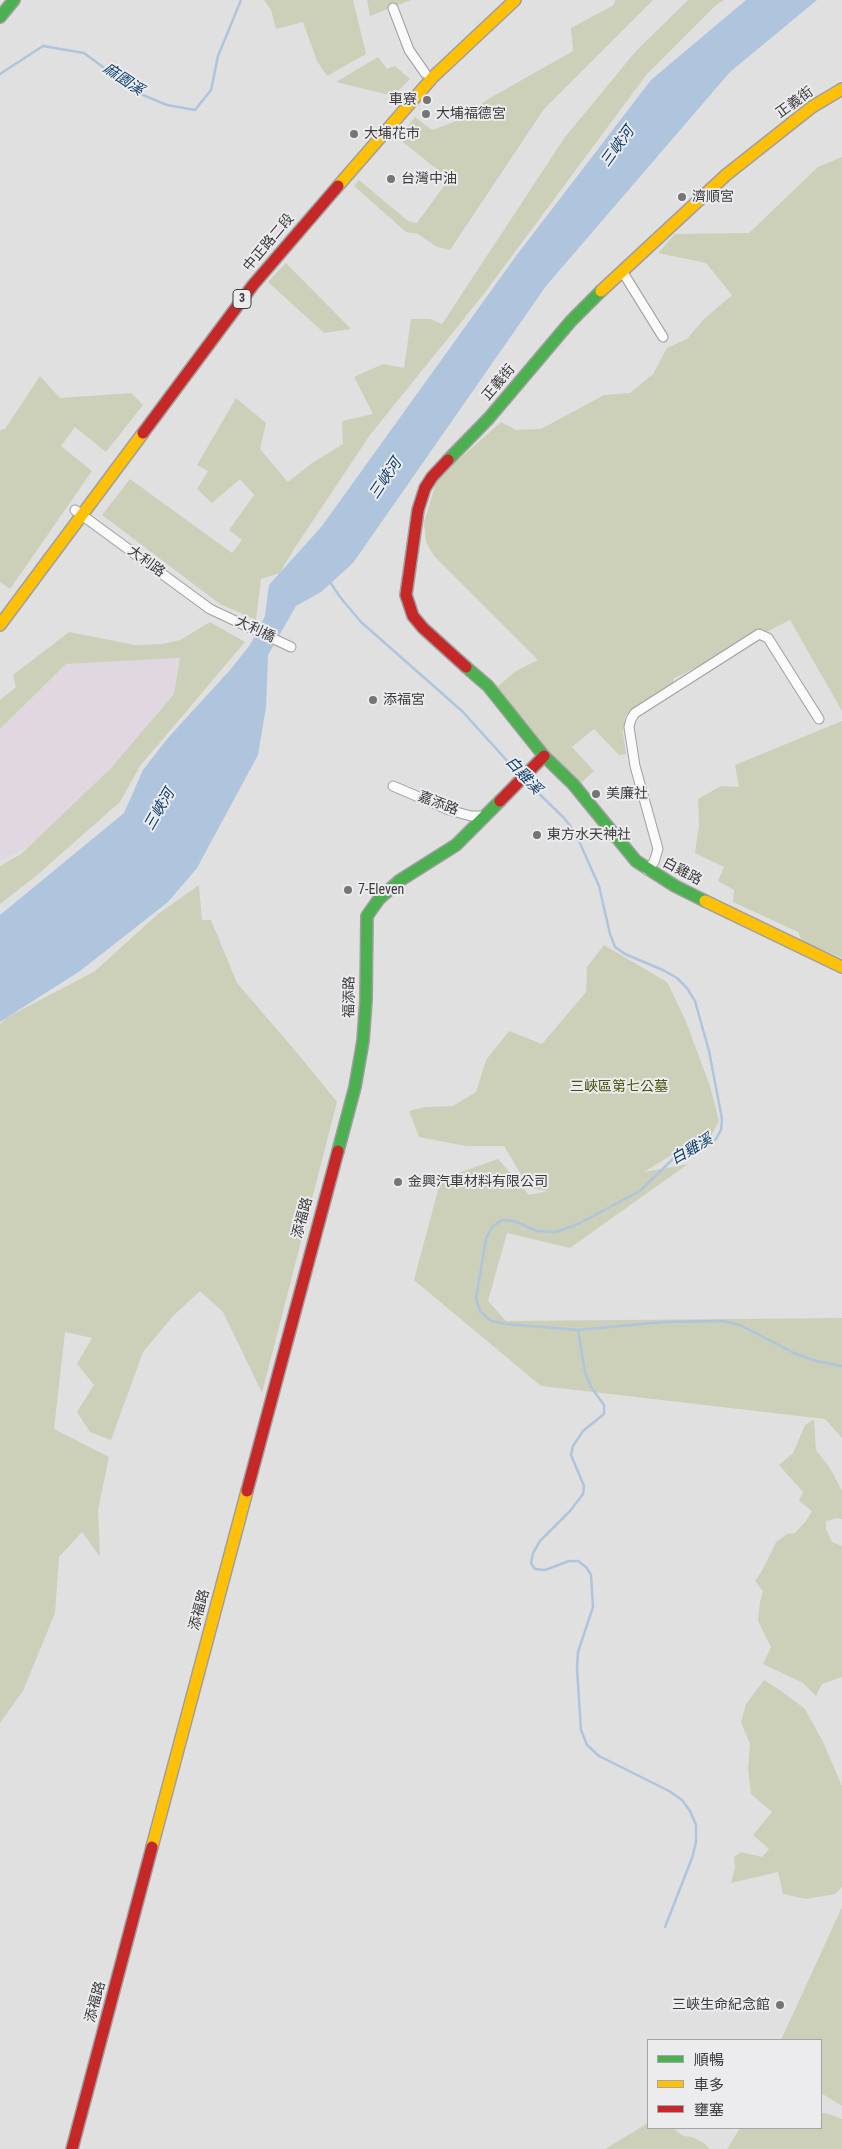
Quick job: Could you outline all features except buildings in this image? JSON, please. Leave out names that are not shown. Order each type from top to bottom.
[{"type":"street","points":[[0,17],[14,0]]},
{"type":"street","name":"中正路二段","points":[[0,625],[247,278],[425,73],[502,0]]},
{"type":"street","name":"中正路二段","points":[[0,610],[79,512],[230,315],[298,231],[433,77],[515,0]]},
{"type":"street","points":[[393,8],[408,50],[425,73]]},
{"type":"street","name":"正義街","points":[[544,756],[488,686],[423,628],[413,616],[406,595],[414,532],[421,500],[432,477],[489,418],[571,321],[622,270],[752,154],[812,107],[842,89]]},
{"type":"street","points":[[622,270],[663,337]]},
{"type":"street","name":"大利路","points":[[79,512],[210,609],[219,613]]},
{"type":"street","name":"大利橋","points":[[219,613],[291,647]]},
{"type":"street","points":[[647,870],[654,862],[658,849],[634,766],[629,727],[635,713],[760,634],[768,638],[819,719]]},
{"type":"street","points":[[485,816],[544,756]]},
{"type":"street","name":"白雞路","points":[[544,756],[583,795],[628,853],[647,870],[675,886],[842,966]]},
{"type":"street","name":"嘉添路","points":[[393,786],[449,810],[470,816],[485,816]]},
{"type":"street","name":"福添路","points":[[357,1079],[366,1000],[367,916],[379,899],[398,881],[456,845],[485,816]]},
{"type":"street","name":"添福路","points":[[72,2149],[357,1079]]},
{"type":"shaded area","points":[[180,658],[174,694],[111,768],[28,847],[0,861],[0,729],[66,664]]},
{"type":"green space","points":[[264,0],[353,0],[366,54],[327,76],[317,61],[303,22],[276,29],[271,10]]},
{"type":"green space","points":[[367,0],[411,0],[370,16]]},
{"type":"green space","points":[[615,0],[653,0],[544,109],[450,250],[437,247],[418,234],[406,232],[354,186],[359,180],[408,221],[417,223],[449,179],[398,138],[415,117],[432,130],[454,122],[490,98],[573,51],[571,28],[614,5]]},
{"type":"green space","points":[[688,0],[724,0],[715,6],[647,74],[483,295],[370,435],[280,573],[261,579],[256,620],[220,604],[102,515],[130,479],[232,553],[242,540],[229,530],[254,495],[240,479],[212,503],[197,489],[208,471],[197,465],[236,398],[266,423],[260,449],[288,482],[312,463],[343,444],[342,421],[373,414],[354,377],[383,364],[404,368],[411,319],[430,319],[442,324],[565,137],[636,51]]},
{"type":"green space","points":[[378,57],[387,69],[395,66],[410,79],[393,96],[336,82]]},
{"type":"green space","points":[[842,157],[842,711],[790,620],[673,679],[675,683],[636,706],[625,716],[623,733],[626,754],[619,755],[594,729],[572,747],[594,771],[580,784],[548,753],[497,687],[516,671],[538,660],[434,556],[426,542],[424,522],[436,483],[447,470],[501,422],[516,430],[541,429],[604,395],[630,393],[653,374],[667,348],[687,339],[703,320],[732,295],[706,263],[658,253],[675,234],[749,233],[818,167]]},
{"type":"green space","points":[[286,263],[351,329],[324,333],[268,282]]},
{"type":"green space","points":[[40,376],[60,398],[131,393],[143,405],[106,452],[75,427],[61,446],[92,471],[10,589],[0,582],[0,430],[5,429]]},
{"type":"green space","points":[[210,622],[245,642],[140,766],[120,802],[36,876],[0,904],[0,866],[21,854],[111,768],[174,694],[180,658],[66,664],[0,729],[0,700],[16,687],[13,675],[69,632],[135,645],[162,644],[180,640]]},
{"type":"green space","points":[[842,721],[842,958],[802,941],[798,932],[733,902],[734,890],[718,881],[724,867],[695,853],[699,825],[698,799],[721,786],[739,787],[735,765]]},
{"type":"green space","points":[[199,885],[202,920],[211,920],[237,983],[337,1102],[262,1393],[223,1312],[200,1291],[173,1316],[143,1352],[111,1440],[90,1432],[77,1412],[94,1385],[77,1364],[92,1338],[65,1332],[54,1429],[109,1457],[98,1510],[100,1557],[82,1532],[59,1557],[55,1613],[23,1691],[0,1723],[0,1024],[6,1018],[95,971],[158,914]]},
{"type":"green space","name":"三峽區第七公墓","points":[[604,945],[667,982],[685,1019],[710,1086],[719,1121],[711,1136],[688,1145],[644,1172],[688,1164],[570,1248],[507,1233],[488,1301],[506,1321],[842,1318],[842,1438],[825,1419],[541,1386],[414,1280],[441,1179],[498,1159],[529,1195],[548,1191],[529,1188],[504,1146],[466,1146],[419,1137],[409,1111],[425,1107],[453,1106],[476,1092],[486,1060],[509,1031],[542,1044],[586,992],[587,967]]},
{"type":"green space","points":[[814,1419],[816,1450],[830,1468],[842,1491],[842,1519],[826,1521],[826,1529],[832,1542],[842,1546],[842,1677],[822,1684],[816,1696],[803,1683],[763,1664],[771,1647],[758,1621],[763,1591],[755,1581],[776,1542],[787,1534],[795,1533],[812,1511],[799,1501],[803,1492],[779,1465],[793,1453],[805,1425]]},
{"type":"green space","points":[[764,1680],[805,1709],[823,1742],[842,1786],[842,1887],[835,1894],[806,1899],[783,1894],[778,1872],[731,1883],[735,1868],[734,1857],[741,1852],[762,1857],[769,1849],[753,1835],[772,1812],[751,1794],[748,1769],[750,1744],[741,1722],[746,1704]]},
{"type":"green space","points":[[842,1907],[842,2106],[822,2094],[822,2039],[781,2039]]},
{"type":"green space","points":[[822,2113],[842,2119],[842,2149],[727,2149],[739,2129],[822,2129]]},
{"type":"green space","points":[[647,2124],[647,2129],[674,2129],[683,2136],[692,2137],[704,2143],[710,2149],[605,2149]]},
{"type":"water","name":"三峽河","points":[[746,0],[817,0],[730,72],[546,286],[353,563],[321,592],[296,606],[268,655],[266,707],[258,755],[197,868],[168,902],[80,971],[0,1022],[0,915],[124,813],[143,770],[167,739],[230,670],[250,645],[265,616],[269,585],[322,526],[516,256],[651,80]]},
{"type":"waterway","name":"麻園溪","points":[[0,74],[43,46],[84,53],[138,93],[167,105],[195,110],[211,90],[218,56],[241,0]]},
{"type":"waterway","name":"白雞溪","points":[[330,582],[361,622],[462,711],[520,775]]},
{"type":"waterway","name":"白雞溪","points":[[526,781],[564,818],[575,832],[599,886],[610,934],[615,947],[625,954],[677,978],[687,988],[695,1001],[709,1051],[722,1119],[721,1130],[716,1139],[708,1144],[687,1150],[675,1157],[640,1191],[578,1224],[556,1232],[537,1231],[514,1221],[502,1220],[492,1227],[486,1239],[476,1299],[480,1311],[491,1321],[506,1324],[578,1330],[663,1322],[723,1321],[740,1325],[794,1353],[816,1361],[842,1366]]},
{"type":"waterway","points":[[578,1330],[585,1372],[591,1387],[604,1405],[604,1414],[583,1431],[573,1446],[571,1455],[584,1486],[583,1494],[570,1511],[540,1541],[533,1553],[531,1563],[535,1569],[545,1570],[569,1561],[578,1561],[586,1567],[591,1575],[593,1607],[578,1652],[577,1668],[581,1730],[587,1745],[599,1756],[669,1791],[682,1800],[690,1811],[696,1825],[696,1842],[692,1858],[665,1927]]},
{"type":"traffic: fast","points":[[0,17],[14,0]]},
{"type":"traffic: fast","points":[[448,460],[489,418],[571,321],[601,291]]},
{"type":"traffic: fast","points":[[466,667],[488,686],[544,756],[573,784],[636,861],[675,886],[705,901]]},
{"type":"traffic: fast","points":[[338,1151],[355,1087],[363,1041],[366,1000],[367,916],[379,899],[399,881],[456,845],[500,801]]},
{"type":"traffic: slow","points":[[338,186],[433,77],[515,0]]},
{"type":"traffic: slow","points":[[601,291],[726,175],[812,107],[842,89]]},
{"type":"traffic: slow","points":[[0,625],[143,433]]},
{"type":"traffic: slow","points":[[705,901],[842,967]]},
{"type":"traffic: slow","points":[[152,1847],[247,1491]]},
{"type":"traffic: jam","points":[[143,433],[253,285],[338,186]]},
{"type":"traffic: jam","points":[[448,460],[432,477],[425,488],[418,510],[406,595],[413,616],[423,628],[466,667]]},
{"type":"traffic: jam","points":[[500,801],[544,756]]},
{"type":"traffic: jam","points":[[247,1491],[338,1151]]},
{"type":"traffic: jam","points":[[72,2149],[152,1847]]},
{"type":"place","name":"車寮","points":[[427,100]]},
{"type":"place","name":"大埔福德宮","points":[[426,114]]},
{"type":"place","name":"大埔花市","points":[[354,134]]},
{"type":"place","name":"台灣中油","points":[[391,179]]},
{"type":"place","name":"濟順宮","points":[[682,197]]},
{"type":"place","name":"添福宮","points":[[373,700]]},
{"type":"place","name":"美廉社","points":[[596,794]]},
{"type":"place","name":"東方水天神社","points":[[537,835]]},
{"type":"place","name":"7-Eleven","points":[[348,890]]},
{"type":"place","name":"金興汽車材料有限公司","points":[[398,1182]]},
{"type":"place","name":"三峽生命紀念館","points":[[780,2005]]}]
